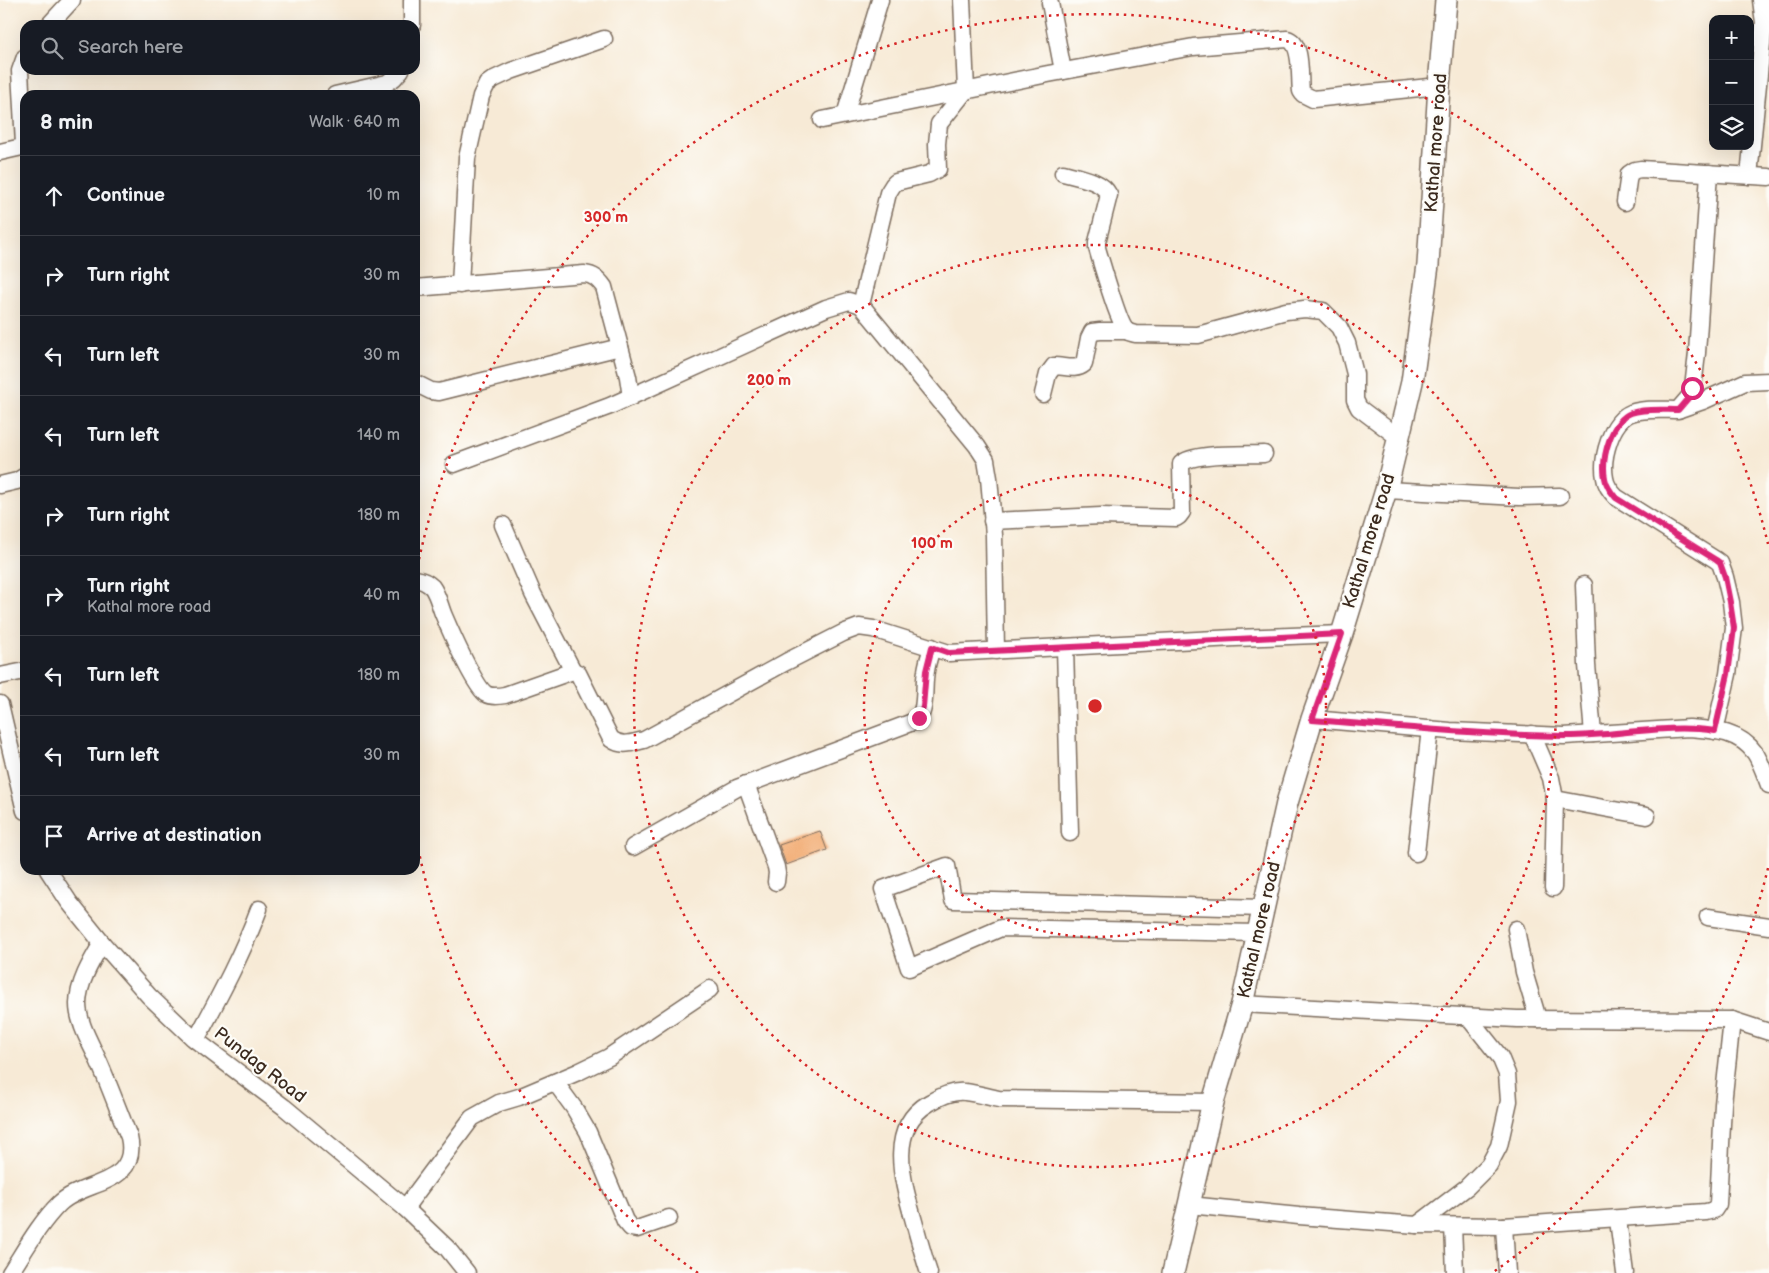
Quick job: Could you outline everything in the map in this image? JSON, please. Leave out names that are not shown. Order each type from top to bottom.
[{"type":"main road","name":"Kathal more road","points":[[1173,1273],[1213,1102],[1242,1004],[1288,803],[1312,720],[1342,634],[1386,490],[1412,382],[1428,265],[1446,0]]},
{"type":"street","points":[[54,20],[72,0]]},
{"type":"street","points":[[412,0],[412,20]]},
{"type":"street","points":[[845,115],[880,0]]},
{"type":"street","points":[[860,305],[888,193],[896,182],[929,174],[938,169],[937,144],[939,124],[966,90],[962,0]]},
{"type":"street","points":[[1749,176],[1764,23],[1761,0]]},
{"type":"street","points":[[1050,2],[1063,71]]},
{"type":"street","points":[[460,285],[468,158],[481,96],[487,84],[494,78],[511,71],[604,39]]},
{"type":"street","points":[[822,120],[1063,71],[1193,48],[1287,39],[1297,46],[1301,91],[1313,99],[1439,86]]},
{"type":"street","points":[[20,75],[21,90]]},
{"type":"street","points":[[359,90],[387,84],[397,75]]},
{"type":"street","points":[[0,152],[20,148]]},
{"type":"street","points":[[1625,202],[1629,174],[1641,169],[1769,178]]},
{"type":"street","points":[[1063,172],[1101,184],[1106,188],[1109,195],[1097,248],[1120,318],[1128,331]]},
{"type":"street","points":[[1678,410],[1690,396],[1694,380],[1709,173]]},
{"type":"street","points":[[420,288],[584,274],[592,275],[604,287],[628,377],[630,397]]},
{"type":"street","points":[[454,464],[610,406],[826,308],[849,301],[860,305],[977,446],[986,460],[992,522],[996,651]]},
{"type":"street","points":[[1043,394],[1048,374],[1054,366],[1078,368],[1084,364],[1088,338],[1092,332],[1128,331],[1135,334],[1198,335],[1286,311],[1317,309],[1323,311],[1339,327],[1347,343],[1355,374],[1355,400],[1359,408],[1399,438]]},
{"type":"street","points":[[420,386],[431,391],[440,392],[620,347]]},
{"type":"street","points":[[1715,731],[1728,674],[1734,628],[1721,566],[1716,560],[1616,498],[1609,490],[1604,477],[1606,452],[1613,430],[1622,419],[1631,413],[1678,410],[1745,382],[1769,381]]},
{"type":"street","points":[[992,522],[1101,516],[1176,518],[1182,512],[1181,464],[1183,462],[1199,456],[1264,454]]},
{"type":"street","points":[[0,485],[20,479]]},
{"type":"street","points":[[1386,490],[1519,497],[1560,496]]},
{"type":"street","points":[[503,525],[533,594],[573,671],[578,674],[611,739],[625,744],[644,740],[786,662],[843,633],[859,627],[873,629],[949,653],[1342,634]]},
{"type":"street","points":[[420,581],[434,590],[473,674],[486,694],[505,696],[573,671]]},
{"type":"street","points":[[1584,585],[1587,664],[1593,734]]},
{"type":"street","points":[[633,847],[746,784],[918,720],[923,707],[926,671],[932,647]]},
{"type":"street","points":[[1065,647],[1070,833]]},
{"type":"street","points":[[0,676],[20,672]]},
{"type":"street","points":[[0,704],[20,790]]},
{"type":"street","points":[[1312,720],[1430,729],[1564,736],[1688,728],[1715,731],[1727,733],[1741,739],[1746,744],[1755,754],[1769,786]]},
{"type":"street","points":[[1416,853],[1430,729]]},
{"type":"street","points":[[1532,734],[1551,778],[1555,798],[1553,888]]},
{"type":"street","points":[[746,784],[776,867],[776,882]]},
{"type":"street","points":[[1555,798],[1647,816]]},
{"type":"street","points":[[1258,932],[1001,928],[909,968],[883,889],[947,866],[953,900],[1264,908]]},
{"type":"street","name":"Pundag Road","points":[[51,875],[102,943],[149,996],[196,1040],[284,1107],[405,1208],[447,1248],[467,1273]]},
{"type":"street","points":[[196,1040],[248,939],[259,909]]},
{"type":"street","points":[[1708,917],[1769,926]]},
{"type":"street","points":[[1516,929],[1524,972],[1538,1020]]},
{"type":"street","points":[[10,1273],[46,1218],[60,1203],[74,1194],[113,1178],[122,1170],[128,1160],[131,1148],[130,1137],[86,1032],[78,1005],[82,984],[92,960],[102,943]]},
{"type":"street","points":[[405,1208],[472,1118],[499,1103],[555,1082],[608,1057],[710,989]]},
{"type":"street","points":[[1242,1004],[1538,1020],[1732,1020],[1769,1032]]},
{"type":"street","points":[[1417,1225],[1467,1187],[1489,1165],[1500,1146],[1509,1101],[1507,1074],[1496,1051],[1468,1016]]},
{"type":"street","points":[[1189,1205],[1417,1225],[1453,1226],[1504,1226],[1618,1220],[1714,1210],[1718,1204],[1723,1104],[1732,1020]]},
{"type":"street","points":[[555,1082],[574,1108],[588,1132],[625,1222],[631,1228],[637,1229],[669,1218]]},
{"type":"street","points":[[929,1273],[903,1183],[900,1164],[902,1144],[912,1117],[920,1108],[931,1101],[964,1091],[999,1099],[1213,1102]]},
{"type":"street","points":[[1618,1220],[1625,1273]]},
{"type":"street","points":[[1453,1226],[1455,1273]]},
{"type":"street","points":[[1504,1226],[1507,1273]]},
{"type":"building","points":[[820,831],[827,850],[786,865],[779,845]]},
{"type":"route","points":[[919,718],[923,707],[924,680],[932,647],[949,653],[1342,634],[1312,720],[1450,731],[1564,736],[1688,728],[1715,731],[1728,674],[1734,628],[1725,577],[1720,563],[1663,525],[1616,498],[1609,490],[1604,477],[1609,440],[1613,430],[1622,419],[1631,413],[1641,411],[1678,410],[1690,396],[1692,388]]}]
